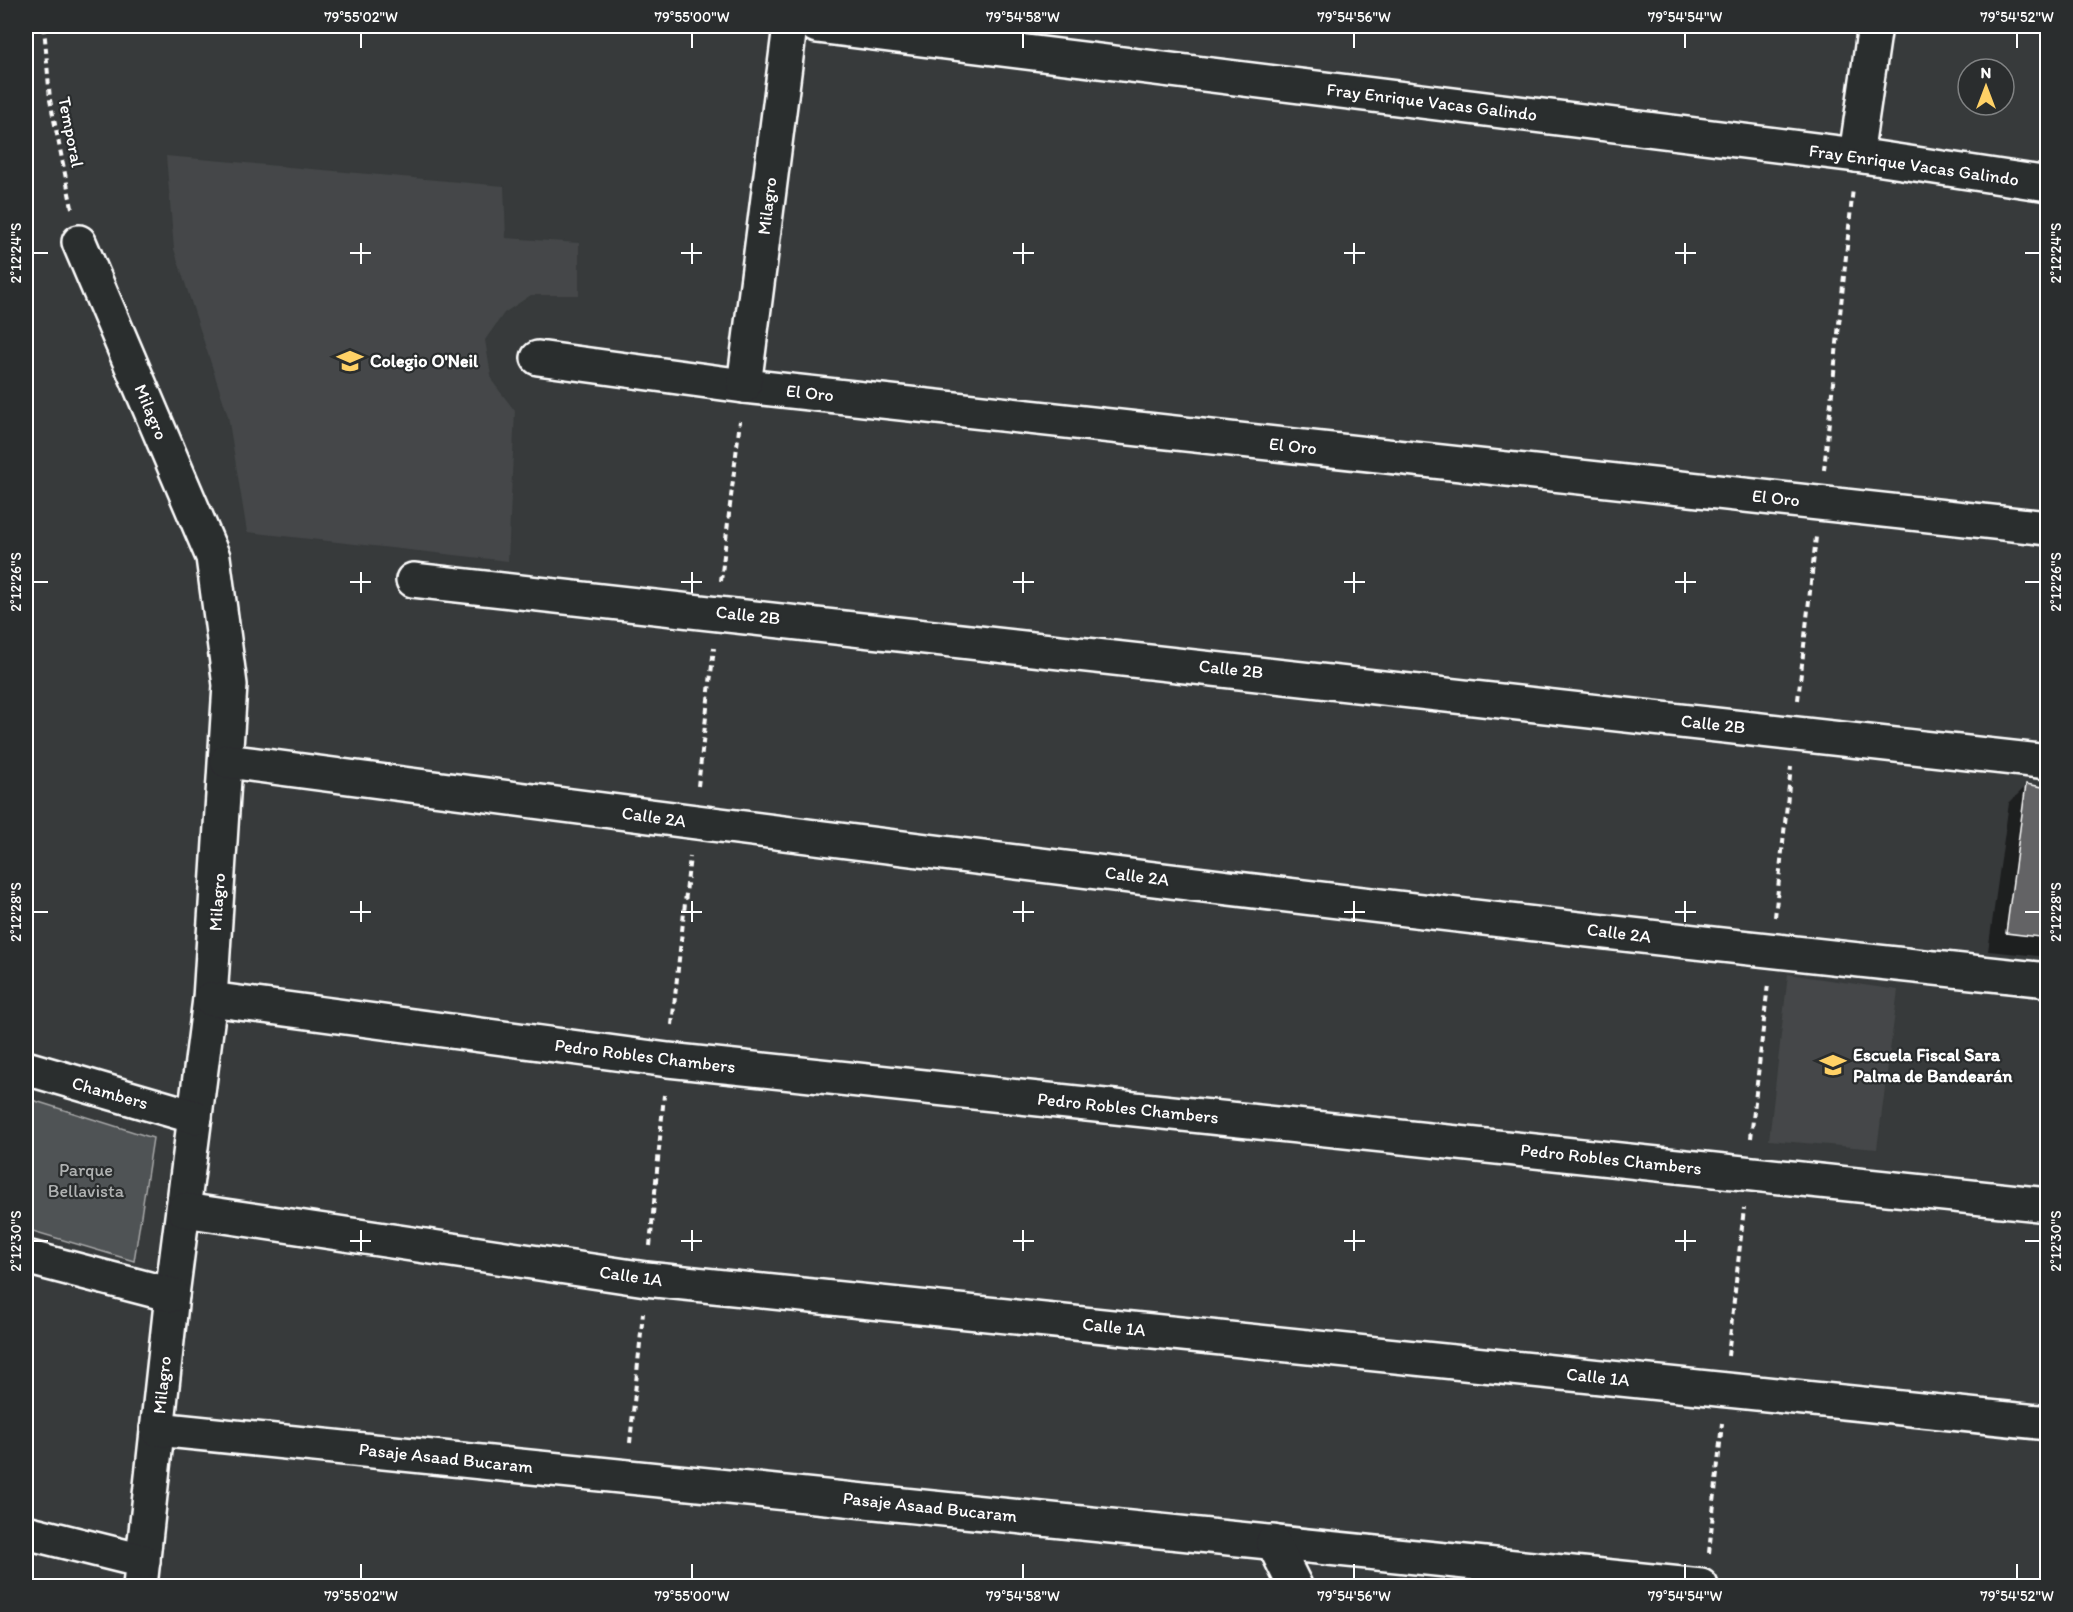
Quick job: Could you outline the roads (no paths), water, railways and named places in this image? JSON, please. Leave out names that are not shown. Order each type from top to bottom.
[{"type":"street","name":"Milagro","points":[[744,386],[790,26]]},
{"type":"street","name":"Fray Enrique Vacas Galindo","points":[[817,26],[1857,156],[2048,184]]},
{"type":"street","points":[[1857,156],[1875,26]]},
{"type":"street","name":"Milagro","points":[[79,242],[213,557],[230,685],[210,999],[172,1295],[142,1574]]},
{"type":"street","name":"El Oro","points":[[538,358],[744,386],[2048,528]]},
{"type":"street","name":"Calle 2B","points":[[413,580],[718,612],[2048,762]]},
{"type":"street","name":"Calle 2A","points":[[227,760],[694,823],[1771,951],[2048,980]]},
{"type":"street","name":"Pedro Robles Chambers","points":[[210,999],[668,1060],[2048,1205]]},
{"type":"street","name":"Chambers","points":[[26,1068],[195,1117]]},
{"type":"street","name":"Calle 1A","points":[[184,1210],[646,1279],[2048,1423]]},
{"type":"street","points":[[26,1257],[172,1295]]},
{"type":"street","name":"Pasaje Asaad Bucaram","points":[[158,1429],[1273,1542],[1694,1580]]},
{"type":"street","points":[[26,1532],[142,1574]]},
{"type":"street","points":[[1273,1542],[1295,1587]]},
{"type":"place","name":"Colegio O'Neil","points":[[350,361]]},
{"type":"place","name":"Escuela Fiscal Sara Palma de Bandearán","points":[[1833,1065]]},
{"type":"park label","name":"Parque Bellavista","points":[[86,1180]]}]
